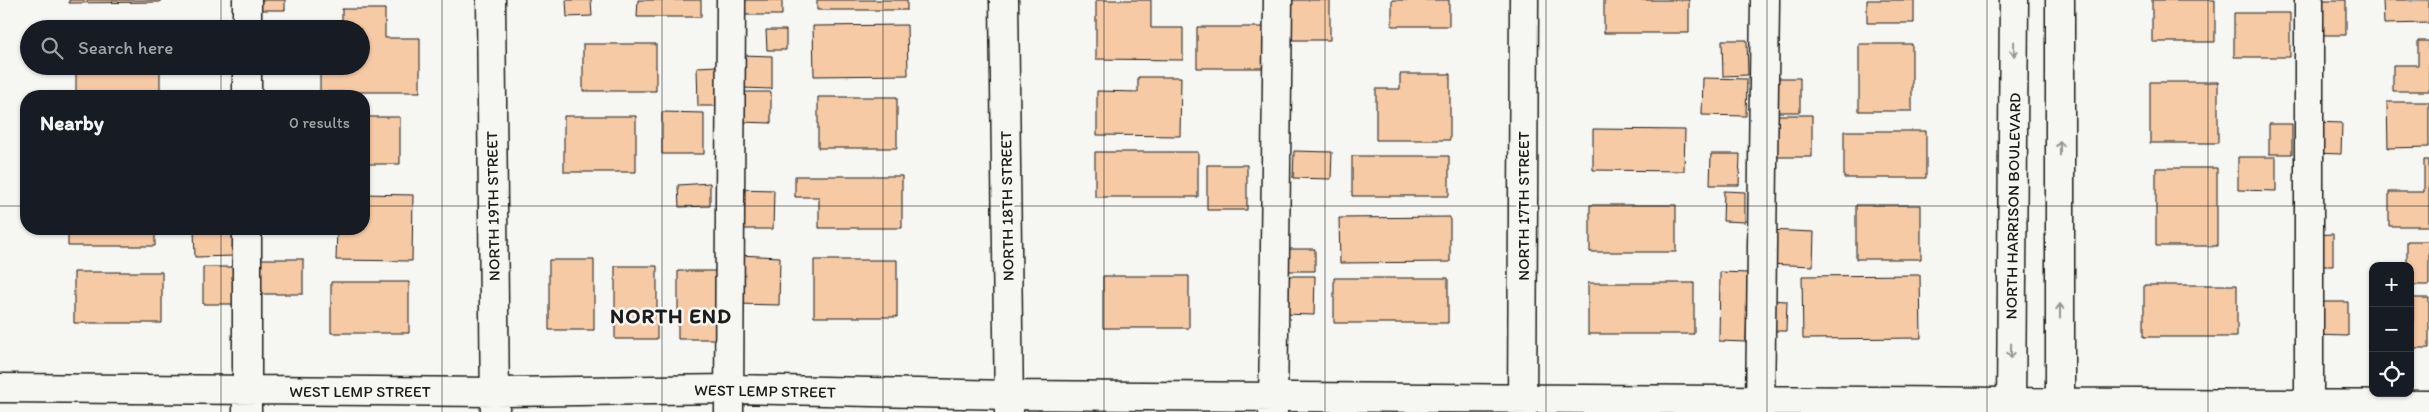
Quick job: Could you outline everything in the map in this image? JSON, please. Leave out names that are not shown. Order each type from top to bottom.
[{"type":"street","points":[[248,0],[248,20]]},
{"type":"street","name":"NORTH 19TH STREET","points":[[490,0],[495,402]]},
{"type":"street","points":[[730,400],[731,0]]},
{"type":"street","name":"NORTH 18TH STREET","points":[[1004,0],[1009,404]]},
{"type":"street","points":[[1273,404],[1278,0]]},
{"type":"street","name":"NORTH 17TH STREET","points":[[1522,405],[1524,0]]},
{"type":"street","points":[[1760,406],[1765,0]]},
{"type":"street","name":"NORTH HARRISON BOULEVARD","points":[[2011,407],[2014,0]]},
{"type":"street","points":[[2060,0],[2060,407]]},
{"type":"street","points":[[2309,0],[2309,408]]},
{"type":"street","points":[[248,75],[248,90]]},
{"type":"street","points":[[248,235],[248,401]]},
{"type":"street","name":"WEST LEMP STREET","points":[[0,388],[248,401],[495,402],[730,400],[1009,404],[2309,408],[2429,404]]},
{"type":"building","points":[[69,0],[160,0],[160,2],[69,3]]},
{"type":"building","points":[[256,0],[285,0],[285,10],[256,10]]},
{"type":"building","points":[[566,0],[591,0],[592,16],[567,17]]},
{"type":"building","points":[[638,0],[701,0],[701,17],[637,17]]},
{"type":"building","points":[[741,0],[782,0],[782,15],[741,15]]},
{"type":"building","points":[[817,0],[907,0],[907,10],[817,10]]},
{"type":"building","points":[[1096,0],[1151,0],[1151,28],[1183,28],[1183,60],[1096,59]]},
{"type":"building","points":[[1291,0],[1330,0],[1330,40],[1291,40]]},
{"type":"building","points":[[1392,0],[1449,0],[1449,26],[1392,26]]},
{"type":"building","points":[[1604,0],[1689,0],[1689,33],[1604,33]]},
{"type":"building","points":[[1867,0],[1914,0],[1914,23],[1867,23]]},
{"type":"building","points":[[2152,0],[2215,0],[2215,42],[2152,42]]},
{"type":"building","points":[[2312,0],[2346,0],[2346,35],[2312,35]]},
{"type":"building","points":[[2383,0],[2429,0],[2429,23],[2384,24]]},
{"type":"building","points":[[342,9],[385,9],[385,38],[420,38],[420,92],[320,90],[320,75],[370,75],[370,20],[342,20]]},
{"type":"building","points":[[2234,13],[2290,13],[2290,57],[2234,57]]},
{"type":"building","points":[[907,25],[908,75],[814,76],[813,26]]},
{"type":"building","points":[[1197,27],[1265,27],[1265,68],[1197,68]]},
{"type":"building","points":[[766,30],[786,30],[786,50],[767,50]]},
{"type":"building","points":[[1722,40],[1747,40],[1748,75],[1723,76]]},
{"type":"building","points":[[2418,41],[2429,41],[2429,91],[2393,91],[2393,65],[2418,65]]},
{"type":"building","points":[[583,44],[656,44],[656,91],[583,91]]},
{"type":"building","points":[[1859,44],[1912,44],[1912,111],[1859,111]]},
{"type":"building","points":[[741,55],[772,56],[772,89],[741,88]]},
{"type":"building","points":[[718,66],[719,106],[698,106],[697,67]]},
{"type":"building","points":[[1400,74],[1450,74],[1450,140],[1376,140],[1376,89],[1400,89]]},
{"type":"building","points":[[76,75],[160,75],[160,90],[76,90]]},
{"type":"building","points":[[1138,77],[1181,77],[1180,136],[1097,135],[1097,91],[1138,92]]},
{"type":"building","points":[[1703,78],[1747,79],[1746,116],[1702,115]]},
{"type":"building","points":[[1767,78],[1800,78],[1800,112],[1767,112]]},
{"type":"building","points":[[2150,82],[2218,82],[2218,143],[2150,143]]},
{"type":"building","points":[[740,92],[771,92],[771,123],[740,122]]},
{"type":"building","points":[[818,97],[897,97],[897,148],[818,148]]},
{"type":"building","points":[[2387,102],[2429,102],[2429,147],[2388,148]]},
{"type":"building","points":[[662,112],[704,113],[704,154],[662,154]]},
{"type":"building","points":[[1766,115],[1812,115],[1812,157],[1766,157]]},
{"type":"building","points":[[564,116],[636,116],[636,172],[564,172]]},
{"type":"building","points":[[370,117],[400,117],[400,164],[370,164]]},
{"type":"building","points":[[2314,122],[2342,123],[2341,154],[2313,153]]},
{"type":"building","points":[[2269,124],[2292,124],[2292,154],[2269,154]]},
{"type":"building","points":[[1593,129],[1685,130],[1684,171],[1593,170]]},
{"type":"building","points":[[1844,131],[1926,131],[1926,178],[1844,178]]},
{"type":"building","points":[[1294,151],[1332,152],[1331,179],[1293,178]]},
{"type":"building","points":[[1095,152],[1198,152],[1198,197],[1095,197]]},
{"type":"building","points":[[1711,154],[1740,154],[1739,185],[1710,185]]},
{"type":"building","points":[[1352,156],[1449,156],[1449,196],[1352,196]]},
{"type":"building","points":[[2238,157],[2276,157],[2276,191],[2238,190]]},
{"type":"building","points":[[2424,160],[2429,160],[2429,226],[2389,226],[2389,192],[2424,192]]},
{"type":"building","points":[[1207,165],[1247,165],[1247,210],[1207,210]]},
{"type":"building","points":[[2156,168],[2217,168],[2217,246],[2156,246]]},
{"type":"building","points":[[795,176],[902,176],[902,228],[819,228],[819,197],[795,197]]},
{"type":"building","points":[[710,183],[710,206],[679,207],[678,185]]},
{"type":"building","points":[[737,189],[774,190],[773,229],[736,229]]},
{"type":"building","points":[[1724,191],[1745,192],[1745,222],[1723,221]]},
{"type":"building","points":[[370,194],[413,195],[412,261],[336,260],[337,235],[370,235]]},
{"type":"building","points":[[1590,205],[1676,205],[1676,252],[1590,252]]},
{"type":"building","points":[[1856,205],[1921,205],[1921,259],[1856,259]]},
{"type":"building","points":[[1450,217],[1450,262],[1340,263],[1339,218]]},
{"type":"building","points":[[1767,230],[1814,232],[1813,266],[1766,264]]},
{"type":"building","points":[[2333,234],[2333,266],[2312,266],[2311,235]]},
{"type":"building","points":[[68,235],[155,235],[155,246],[68,246]]},
{"type":"building","points":[[194,235],[236,235],[236,256],[195,257]]},
{"type":"building","points":[[2407,241],[2429,241],[2429,285],[2414,285],[2414,262],[2407,262]]},
{"type":"building","points":[[1281,249],[1315,249],[1315,271],[1281,271]]},
{"type":"building","points":[[738,255],[780,257],[779,305],[736,304]]},
{"type":"building","points":[[254,259],[303,259],[303,294],[254,294]]},
{"type":"building","points":[[549,260],[594,260],[594,330],[549,330]]},
{"type":"building","points":[[814,260],[897,260],[897,317],[814,317]]},
{"type":"building","points":[[615,266],[657,266],[657,339],[615,339]]},
{"type":"building","points":[[203,267],[239,267],[239,304],[203,304]]},
{"type":"building","points":[[678,271],[720,271],[720,339],[678,339]]},
{"type":"building","points":[[74,272],[162,272],[162,323],[74,323]]},
{"type":"building","points":[[1720,272],[1748,273],[1746,342],[1719,341]]},
{"type":"building","points":[[1920,275],[1921,338],[1803,339],[1802,276]]},
{"type":"building","points":[[1103,276],[1189,276],[1189,328],[1103,328]]},
{"type":"building","points":[[1283,276],[1315,276],[1314,315],[1283,314]]},
{"type":"building","points":[[1334,278],[1448,278],[1448,323],[1334,323]]},
{"type":"building","points":[[331,282],[409,282],[409,333],[331,333]]},
{"type":"building","points":[[1588,283],[1694,283],[1694,334],[1588,334]]},
{"type":"building","points":[[2144,285],[2237,285],[2237,337],[2144,337]]},
{"type":"building","points":[[2414,298],[2429,298],[2429,348],[2414,348]]},
{"type":"building","points":[[1765,300],[1787,301],[1786,331],[1765,331]]},
{"type":"building","points":[[2311,302],[2348,302],[2348,336],[2310,335]]},
{"type":"district","name":"NORTH END","points":[[671,315]]}]
